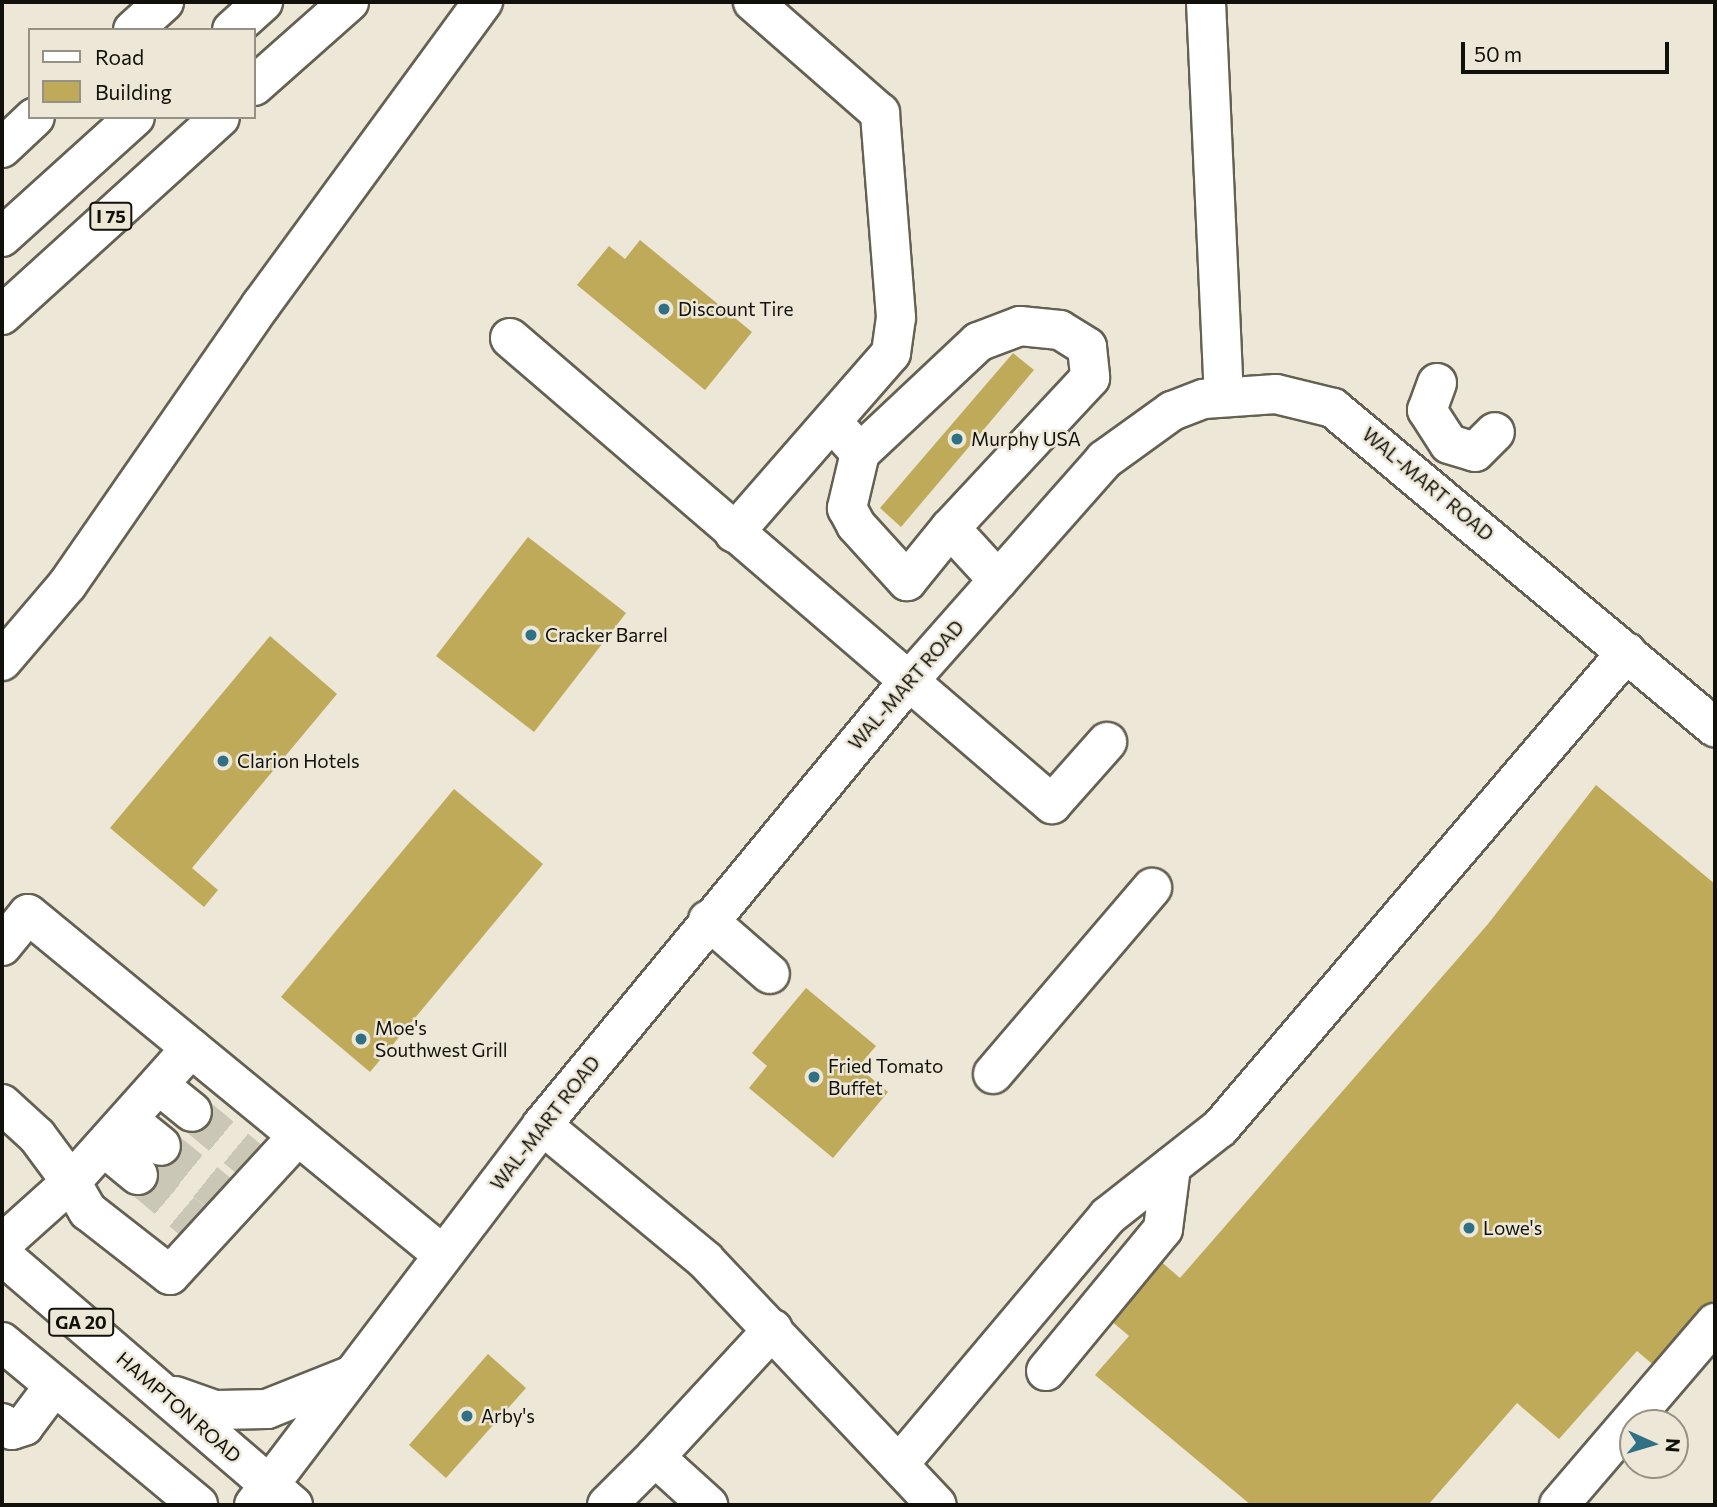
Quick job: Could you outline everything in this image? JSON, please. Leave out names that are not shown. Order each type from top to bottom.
[{"type":"main road","points":[[135,28],[164,2]]},
{"type":"main road","points":[[234,28],[263,2]]},
{"type":"main road","points":[[256,84],[349,2]]},
{"type":"main road","points":[[2,661],[67,585],[269,294],[484,2]]},
{"type":"main road","points":[[734,533],[891,353],[896,317],[880,113],[753,2]]},
{"type":"main road","points":[[1206,2],[1224,396]]},
{"type":"main road","points":[[2,148],[34,119]]},
{"type":"main road","points":[[2,237],[133,119]]},
{"type":"main road","name":"I 75","points":[[2,315],[218,119]]},
{"type":"main road","points":[[1020,326],[1060,330],[1087,347],[1090,378],[950,528],[907,581],[856,525],[847,508],[860,453],[978,342],[1020,326]]},
{"type":"main road","points":[[510,338],[906,683],[1052,804],[1107,742]]},
{"type":"main road","points":[[1437,383],[1427,410],[1449,444],[1475,452],[1494,432]]},
{"type":"main road","name":"WAL-MART ROAD","points":[[272,1498],[352,1375],[542,1125],[708,920],[906,683],[1104,460],[1172,411],[1224,396],[1276,394],[1333,408],[1715,727]]},
{"type":"main road","points":[[831,422],[860,453]]},
{"type":"main road","points":[[950,528],[998,580]]},
{"type":"main road","points":[[900,1463],[1108,1216],[1220,1128],[1627,652]]},
{"type":"main road","points":[[993,1074],[1152,888]]},
{"type":"main road","points":[[2,946],[28,914],[443,1255]]},
{"type":"main road","points":[[708,920],[770,974]]},
{"type":"main road","points":[[2,1244],[72,1182],[191,1048]]},
{"type":"main road","points":[[160,1086],[192,1112]]},
{"type":"main road","points":[[2,1104],[37,1136],[72,1182],[88,1211],[170,1275],[202,1229],[257,1166],[298,1136]]},
{"type":"main road","points":[[129,1120],[161,1146]]},
{"type":"main road","points":[[542,1125],[705,1260],[937,1505]]},
{"type":"main road","points":[[103,1147],[138,1175]]},
{"type":"main road","points":[[1046,1371],[1163,1229],[1171,1167]]},
{"type":"main road","name":"HAMPTON ROAD","points":[[2,1255],[159,1390],[272,1498]]},
{"type":"main road","points":[[1559,1505],[1715,1323]]},
{"type":"main road","points":[[607,1505],[773,1329]]},
{"type":"main road","points":[[2,1342],[198,1505]]},
{"type":"main road","points":[[159,1390],[206,1407],[241,1412],[286,1403],[352,1375]]},
{"type":"main road","points":[[5,1432],[24,1426],[54,1386]]},
{"type":"main road","points":[[655,1457],[708,1505]]},
{"type":"main road","points":[[149,1465],[165,1505]]},
{"type":"building","name":"Discount Tire","points":[[640,240],[752,332],[705,390],[577,285],[609,246],[625,259]]},
{"type":"building","name":"Murphy USA","points":[[1013,353],[1034,370],[901,527],[880,508]]},
{"type":"building","name":"Cracker Barrel","points":[[528,537],[626,613],[534,732],[436,656]]},
{"type":"building","name":"Clarion Hotels","points":[[270,636],[337,694],[192,868],[218,890],[204,907],[110,828]]},
{"type":"building","name":"Lowe's","points":[[1596,785],[1715,884],[1715,1298],[1657,1368],[1637,1351],[1559,1439],[1517,1403],[1428,1505],[1251,1505],[1095,1375],[1129,1336],[1083,1297],[1136,1240],[1180,1278],[1488,924]]},
{"type":"building","points":[[454,789],[543,864],[370,1072],[281,997]]},
{"type":"building","name":"Fried Tomato Buffet","points":[[806,988],[876,1046],[858,1067],[888,1092],[833,1158],[749,1088],[767,1066],[752,1053]]},
{"type":"building","name":"Arby's","points":[[488,1354],[526,1388],[446,1478],[409,1445]]},
{"type":"tunnel","points":[[192,1112],[250,1160]]},
{"type":"tunnel","points":[[161,1146],[219,1193]]},
{"type":"tunnel","points":[[138,1175],[195,1223]]},
{"type":"place","name":"Discount Tire","points":[[664,309]]},
{"type":"place","name":"Murphy USA","points":[[957,439]]},
{"type":"place","name":"Cracker Barrel","points":[[531,635]]},
{"type":"place","name":"Clarion Hotels","points":[[223,761]]},
{"type":"place","name":"Moe's Southwest Grill","points":[[361,1039]]},
{"type":"place","name":"Fried Tomato Buffet","points":[[814,1077]]},
{"type":"place","name":"Lowe's","points":[[1469,1228]]},
{"type":"place","name":"Arby's","points":[[467,1416]]}]
